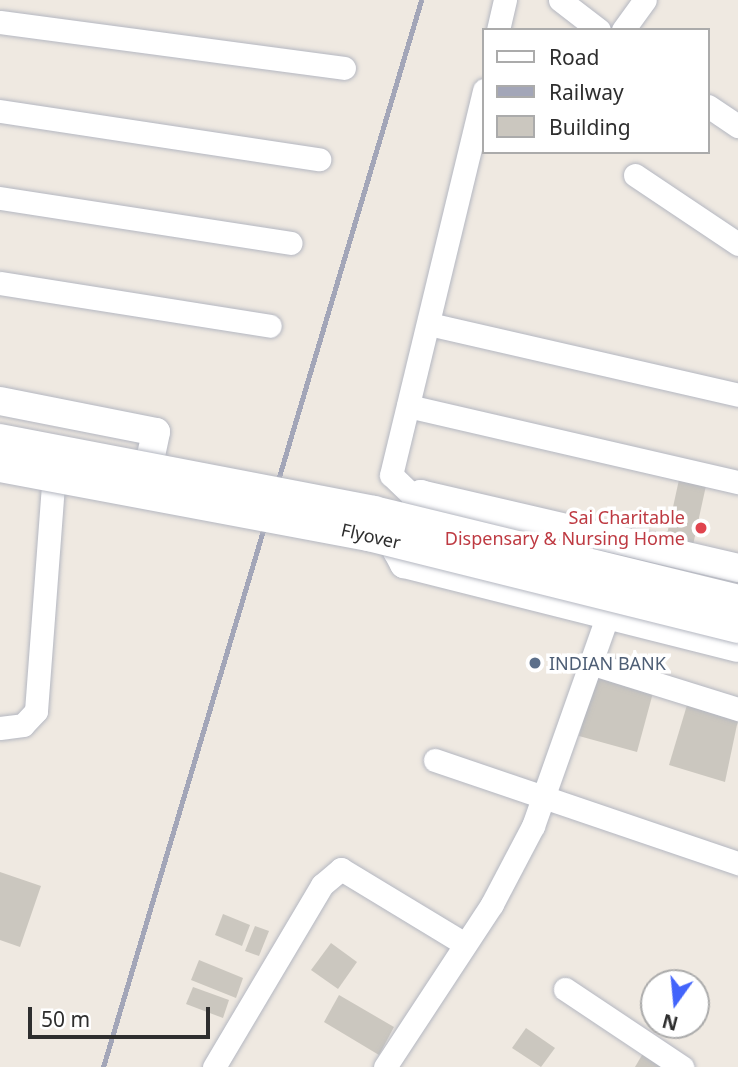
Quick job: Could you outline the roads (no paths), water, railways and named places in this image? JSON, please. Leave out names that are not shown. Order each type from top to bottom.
[{"type":"main road","name":"Flyover","points":[[6,452],[374,512],[738,601]]},
{"type":"main road","name":"Flyover","points":[[6,452],[369,535],[738,627]]},
{"type":"street","points":[[498,28],[505,0]]},
{"type":"street","points":[[560,0],[596,28]]},
{"type":"street","points":[[624,28],[645,0]]},
{"type":"street","points":[[0,22],[344,68]]},
{"type":"street","points":[[482,99],[391,475],[415,498],[480,506],[738,568]]},
{"type":"street","points":[[710,107],[738,127]]},
{"type":"street","points":[[0,111],[319,159]]},
{"type":"street","points":[[635,175],[738,244]]},
{"type":"street","points":[[0,198],[292,243]]},
{"type":"street","points":[[0,283],[270,326]]},
{"type":"street","points":[[429,324],[738,395]]},
{"type":"street","points":[[0,401],[156,432],[142,502],[53,487],[6,452]]},
{"type":"street","points":[[408,406],[738,482]]},
{"type":"street","points":[[0,728],[23,725],[36,711],[53,487]]},
{"type":"street","points":[[415,498],[397,551],[404,564],[738,648]]},
{"type":"street","points":[[738,594],[594,570],[738,618]]},
{"type":"street","points":[[385,1067],[465,944],[544,799],[608,614]]},
{"type":"street","points":[[590,663],[738,709]]},
{"type":"street","points":[[435,760],[738,863]]},
{"type":"street","points":[[214,1067],[322,885],[341,869],[465,944]]},
{"type":"street","points":[[565,989],[682,1067]]},
{"type":"railway","points":[[103,1067],[421,0]]},
{"type":"place","name":"Sai Charitable Dispensary & Nursing Home","points":[[701,528]]},
{"type":"place","name":"INDIAN BANK","points":[[535,663]]}]
